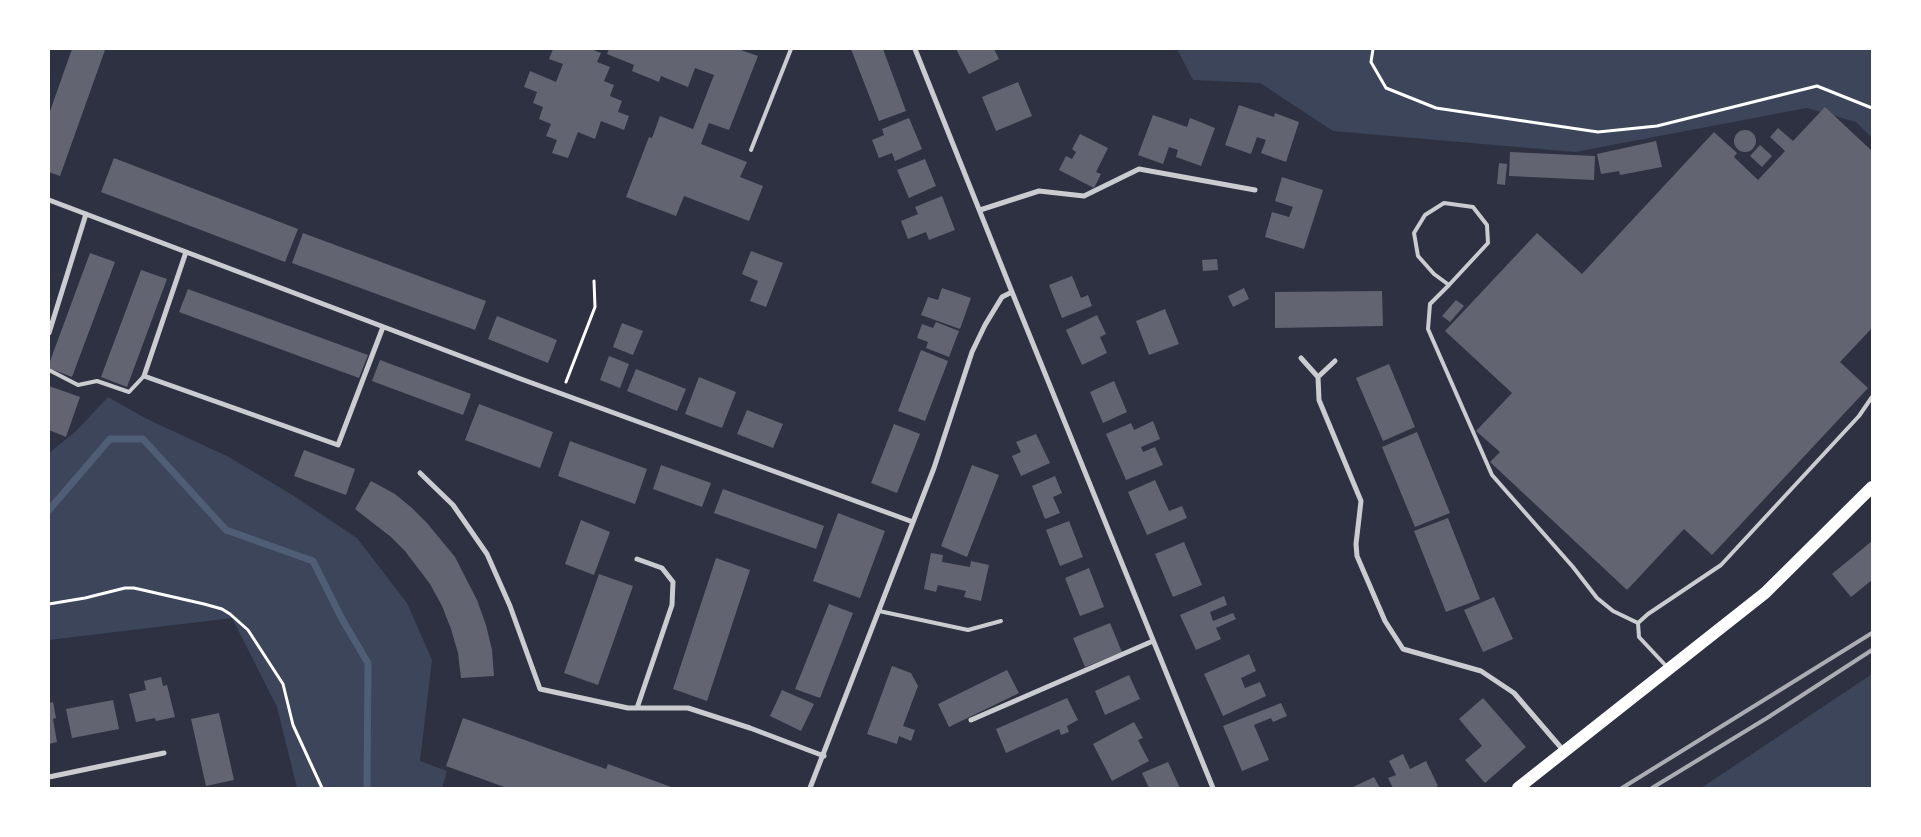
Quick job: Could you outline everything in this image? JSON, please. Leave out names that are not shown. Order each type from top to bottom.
[{"type":"main road","points":[[1518,788],[1565,753],[1765,593],[1872,487]]},
{"type":"street","points":[[916,49],[1012,292],[1214,788]]},
{"type":"street","points":[[980,210],[1039,191],[1084,196],[1139,169],[1255,190]]},
{"type":"street","points":[[49,200],[562,394],[912,522]]},
{"type":"street","points":[[49,333],[86,214]]},
{"type":"street","points":[[186,252],[144,376],[338,445],[383,327]]},
{"type":"street","points":[[810,788],[934,468],[972,352],[984,325],[1002,297],[1012,292]]},
{"type":"street","points":[[1301,358],[1318,377],[1319,400],[1361,501],[1356,544],[1357,556],[1385,621],[1403,649],[1481,671],[1514,693],[1565,753]]},
{"type":"street","points":[[1318,377],[1335,361]]},
{"type":"street","points":[[420,472],[453,505],[488,554],[510,606],[540,689],[628,708],[688,708],[750,728],[824,756]]},
{"type":"street","points":[[637,558],[662,568],[673,582],[672,605],[637,708]]},
{"type":"street","points":[[972,720],[1154,641]]},
{"type":"street","points":[[49,776],[164,753]]},
{"type":"lane","points":[[751,150],[792,49]]},
{"type":"lane","points":[[1449,285],[1434,274],[1418,256],[1414,233],[1425,215],[1444,203],[1473,207],[1487,225],[1488,243],[1449,285],[1430,304],[1428,329],[1492,475],[1573,567],[1597,598],[1613,612],[1638,623]]},
{"type":"lane","points":[[49,370],[78,385],[97,381],[129,392],[144,376]]},
{"type":"lane","points":[[1638,623],[1648,614],[1722,565],[1858,416],[1872,397]]},
{"type":"lane","points":[[879,611],[968,630],[1001,621]]},
{"type":"lane","points":[[1638,623],[1639,636],[1670,669]]},
{"type":"path","points":[[1373,49],[1371,62],[1386,88],[1436,108],[1598,132],[1657,126],[1817,86],[1872,108]]},
{"type":"path","points":[[562,394],[595,307],[594,281]]},
{"type":"path","points":[[49,604],[85,598],[125,588],[134,588],[204,604],[222,609],[230,614],[248,630],[283,684],[293,725],[322,788]]},
{"type":"shaded area","points":[[1177,49],[1872,49],[1872,138],[1856,122],[1807,108],[1575,152],[1333,131],[1260,83],[1193,80]]},
{"type":"shaded area","points":[[108,397],[147,419],[227,456],[294,496],[357,538],[407,603],[432,660],[420,761],[447,771],[442,788],[297,788],[277,707],[232,618],[49,640],[49,453],[76,431]]},
{"type":"shaded area","points":[[1872,674],[1872,788],[1701,788]]},
{"type":"building","points":[[72,49],[105,50],[60,176],[49,172],[49,114]]},
{"type":"building","points":[[553,49],[591,49],[601,53],[597,62],[610,67],[604,81],[614,85],[610,96],[622,101],[618,112],[629,116],[624,130],[601,121],[595,139],[578,132],[568,158],[552,153],[557,140],[546,136],[551,124],[539,119],[543,107],[533,103],[537,92],[524,87],[530,71],[556,82],[563,64],[549,59]]},
{"type":"building","points":[[609,49],[738,49],[758,56],[729,130],[709,123],[701,144],[747,162],[740,177],[763,186],[749,221],[684,196],[676,216],[626,197],[649,137],[652,138],[660,116],[693,129],[714,75],[695,68],[688,87],[661,76],[659,82],[632,71],[634,65],[607,54]]},
{"type":"building","points":[[851,49],[883,49],[906,111],[879,121]]},
{"type":"building","points":[[956,49],[994,49],[999,59],[969,74]]},
{"type":"building","points":[[1018,82],[1032,116],[996,131],[982,97]]},
{"type":"building","points":[[1239,105],[1274,117],[1275,113],[1299,122],[1286,162],[1261,153],[1266,140],[1257,137],[1251,154],[1225,145]]},
{"type":"building","points":[[1825,107],[1872,151],[1872,328],[1840,362],[1868,388],[1712,555],[1684,529],[1627,590],[1490,462],[1500,452],[1476,431],[1512,393],[1445,331],[1537,233],[1582,274],[1714,132],[1737,153],[1734,157],[1758,180],[1785,151],[1770,137],[1778,128],[1793,141]]},
{"type":"building","points":[[1153,115],[1187,127],[1190,118],[1215,128],[1201,166],[1176,157],[1178,150],[1169,147],[1163,164],[1138,155]]},
{"type":"building","points":[[909,118],[922,149],[895,161],[892,153],[879,158],[872,140],[884,135],[882,129]]},
{"type":"building","points":[[1745,130],[1753,133],[1756,141],[1753,149],[1745,152],[1737,149],[1734,141],[1737,133]]},
{"type":"building","points":[[1080,134],[1108,148],[1096,172],[1101,174],[1094,188],[1059,170],[1066,156],[1072,159],[1076,152],[1072,149]]},
{"type":"building","points":[[1656,141],[1662,167],[1620,175],[1619,171],[1601,174],[1597,154]]},
{"type":"building","points":[[1760,145],[1772,156],[1762,167],[1750,156]]},
{"type":"building","points":[[1510,152],[1595,156],[1594,180],[1509,176]]},
{"type":"building","points":[[114,158],[298,229],[285,262],[101,192]]},
{"type":"building","points":[[925,159],[936,186],[909,198],[897,170]]},
{"type":"building","points":[[1499,163],[1507,164],[1505,185],[1497,184]]},
{"type":"building","points":[[1282,177],[1323,190],[1304,249],[1265,237],[1272,212],[1289,217],[1293,207],[1275,201]]},
{"type":"building","points":[[942,196],[955,230],[929,240],[926,232],[908,239],[901,221],[918,214],[915,207]]},
{"type":"building","points":[[303,233],[486,301],[475,330],[292,263]]},
{"type":"building","points":[[751,251],[783,263],[766,307],[750,301],[758,281],[742,274]]},
{"type":"building","points":[[90,253],[115,262],[72,377],[49,368],[49,364]]},
{"type":"building","points":[[1217,259],[1218,270],[1203,271],[1202,260]]},
{"type":"building","points":[[141,270],[167,279],[127,387],[101,377]]},
{"type":"building","points":[[1072,276],[1081,298],[1088,295],[1092,306],[1062,318],[1049,285]]},
{"type":"building","points":[[942,288],[971,298],[960,329],[921,315],[928,297],[938,300]]},
{"type":"building","points":[[1244,288],[1249,299],[1233,307],[1228,296]]},
{"type":"building","points":[[188,289],[368,355],[359,378],[179,312]]},
{"type":"building","points":[[1382,291],[1383,326],[1275,328],[1275,292]]},
{"type":"building","points":[[1456,300],[1464,306],[1450,322],[1442,316]]},
{"type":"building","points":[[1165,309],[1179,344],[1149,355],[1136,321]]},
{"type":"building","points":[[1097,315],[1106,334],[1100,337],[1107,353],[1082,365],[1066,330]]},
{"type":"building","points":[[497,316],[557,340],[548,363],[488,339]]},
{"type":"building","points":[[936,322],[959,331],[949,357],[926,348],[928,342],[917,338],[922,324],[933,328]]},
{"type":"building","points":[[622,323],[643,331],[633,355],[613,347]]},
{"type":"building","points":[[921,350],[948,361],[925,421],[898,411]]},
{"type":"building","points":[[609,356],[629,364],[620,388],[600,380]]},
{"type":"building","points":[[380,360],[471,394],[463,415],[372,381]]},
{"type":"building","points":[[1389,364],[1415,427],[1383,441],[1356,378]]},
{"type":"building","points":[[636,369],[686,389],[677,411],[627,391]]},
{"type":"building","points":[[699,377],[736,392],[722,428],[685,414]]},
{"type":"building","points":[[1114,381],[1127,412],[1103,423],[1090,392]]},
{"type":"building","points":[[49,386],[80,397],[66,437],[49,430]]},
{"type":"building","points":[[479,404],[553,432],[540,468],[465,440]]},
{"type":"building","points":[[747,410],[783,424],[773,448],[737,434]]},
{"type":"building","points":[[1153,421],[1160,439],[1141,447],[1143,452],[1155,447],[1163,465],[1126,480],[1106,434],[1131,423],[1134,430]]},
{"type":"building","points":[[894,424],[920,434],[897,493],[871,483]]},
{"type":"building","points":[[1417,432],[1450,513],[1415,527],[1382,447]]},
{"type":"building","points":[[1036,434],[1050,463],[1021,476],[1012,456],[1021,452],[1016,442]]},
{"type":"building","points":[[570,441],[647,469],[635,504],[558,476]]},
{"type":"building","points":[[304,450],[355,469],[346,495],[294,476]]},
{"type":"building","points":[[661,465],[711,483],[702,507],[653,489]]},
{"type":"building","points":[[972,465],[999,475],[967,557],[941,546]]},
{"type":"building","points":[[1055,476],[1062,493],[1053,497],[1060,513],[1045,519],[1032,486]]},
{"type":"building","points":[[1155,480],[1169,511],[1182,506],[1187,518],[1147,535],[1128,492]]},
{"type":"building","points":[[371,481],[395,494],[412,508],[455,557],[477,600],[486,625],[492,650],[494,676],[461,678],[458,653],[451,629],[442,606],[430,584],[405,551],[391,537],[355,509]]},
{"type":"building","points":[[723,489],[824,526],[816,549],[714,513]]},
{"type":"building","points":[[838,513],[885,531],[860,598],[813,581]]},
{"type":"building","points":[[1448,518],[1480,599],[1446,612],[1414,531]]},
{"type":"building","points":[[581,520],[610,532],[594,575],[565,564]]},
{"type":"building","points":[[1069,521],[1083,557],[1060,566],[1046,530]]},
{"type":"building","points":[[1872,541],[1872,580],[1851,597],[1832,574]]},
{"type":"building","points":[[1184,542],[1202,585],[1173,597],[1155,554]]},
{"type":"building","points":[[931,553],[943,555],[942,562],[970,567],[971,561],[989,565],[981,601],[964,597],[966,591],[938,585],[936,592],[924,589]]},
{"type":"building","points":[[716,558],[750,570],[707,701],[673,689]]},
{"type":"building","points":[[1089,568],[1104,607],[1080,616],[1065,578]]},
{"type":"building","points":[[599,574],[633,586],[598,685],[564,673]]},
{"type":"building","points":[[1224,596],[1227,605],[1210,612],[1213,621],[1233,613],[1236,619],[1216,628],[1221,639],[1196,650],[1180,615]]},
{"type":"building","points":[[1494,597],[1513,639],[1483,652],[1464,610]]},
{"type":"building","points":[[829,604],[853,613],[820,698],[795,689]]},
{"type":"building","points":[[1110,623],[1122,652],[1085,667],[1073,638]]},
{"type":"building","points":[[1249,654],[1256,671],[1241,678],[1245,688],[1260,682],[1266,696],[1223,716],[1204,674]]},
{"type":"building","points":[[892,666],[911,673],[918,686],[903,726],[915,730],[911,741],[899,736],[897,744],[867,734]]},
{"type":"building","points":[[1007,670],[1019,693],[949,727],[938,704]]},
{"type":"building","points":[[1129,675],[1140,699],[1105,715],[1095,691]]},
{"type":"building","points":[[161,677],[163,686],[167,685],[175,717],[156,721],[155,718],[136,722],[129,694],[146,690],[144,681]]},
{"type":"building","points":[[782,690],[814,704],[801,731],[770,716]]},
{"type":"building","points":[[1067,698],[1078,720],[1067,726],[1069,732],[1061,735],[1059,729],[1006,753],[996,729]]},
{"type":"building","points":[[1483,698],[1526,747],[1485,783],[1465,760],[1482,746],[1459,719]]},
{"type":"building","points":[[113,700],[119,729],[72,738],[66,709]]},
{"type":"building","points":[[53,702],[56,718],[53,719],[57,742],[49,744],[49,703]]},
{"type":"building","points":[[1281,703],[1287,716],[1273,722],[1271,718],[1254,725],[1269,760],[1242,771],[1223,726]]},
{"type":"building","points":[[219,713],[234,780],[206,786],[191,719]]},
{"type":"building","points":[[463,718],[606,769],[608,764],[674,788],[507,788],[446,766]]},
{"type":"building","points":[[1134,722],[1143,738],[1138,740],[1149,761],[1112,781],[1093,744]]},
{"type":"building","points":[[1403,754],[1410,769],[1426,761],[1438,786],[1433,788],[1393,788],[1388,778],[1396,775],[1389,761]]},
{"type":"building","points":[[1168,762],[1180,788],[1149,788],[1142,773]]},
{"type":"building","points":[[1374,777],[1380,788],[1351,788]]},
{"type":"waterway","points":[[49,510],[110,439],[143,439],[226,530],[313,561],[342,619],[368,663],[367,788]]},
{"type":"railway","points":[[1622,788],[1872,633]]},
{"type":"railway","points":[[1652,788],[1767,718],[1872,650]]}]
